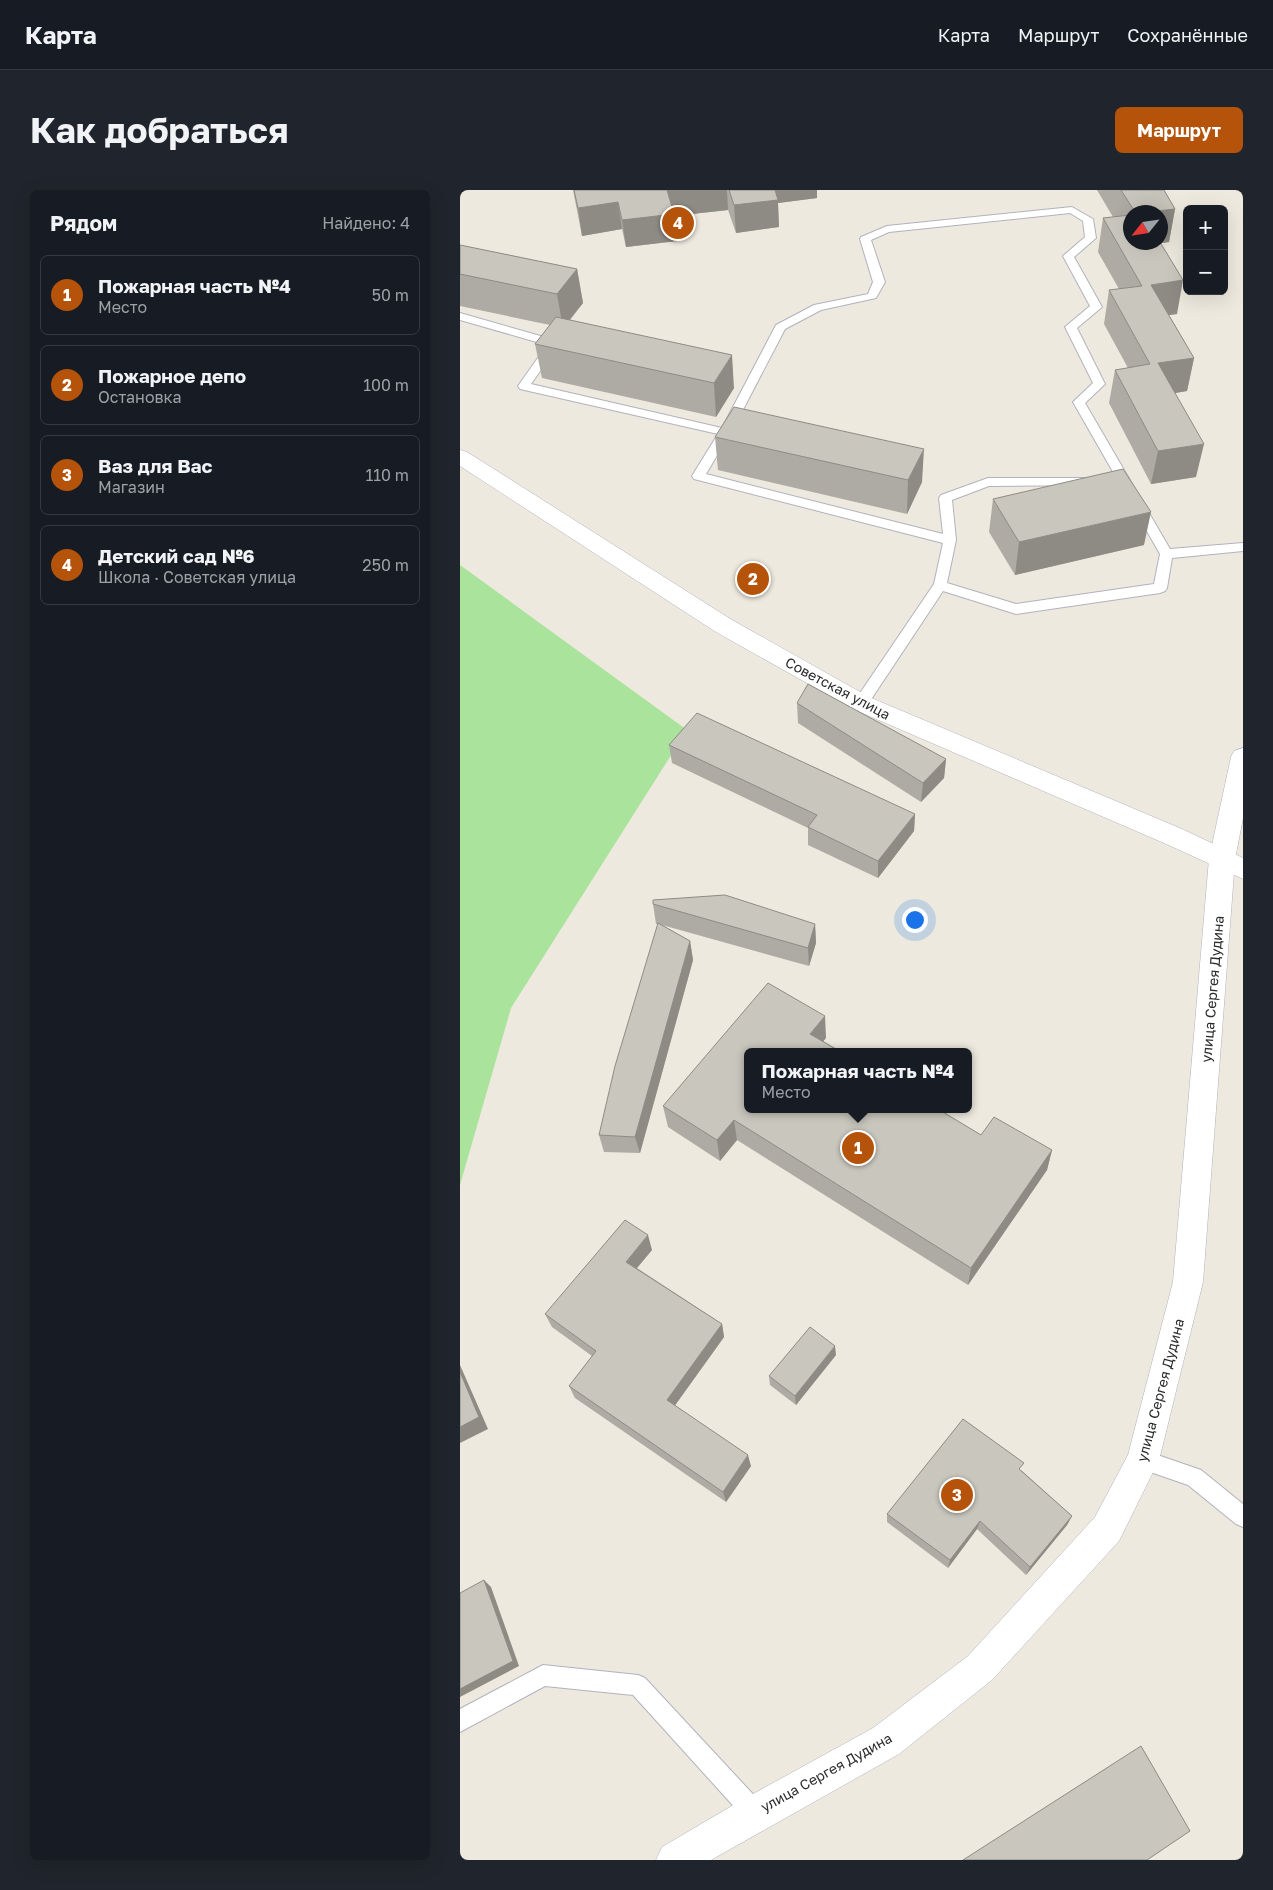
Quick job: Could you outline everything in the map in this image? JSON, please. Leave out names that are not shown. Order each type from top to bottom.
[{"type":"street","name":"Советская улица","points":[[460,457],[724,626],[861,703],[1173,836],[1232,864]]},
{"type":"street","name":"улица Сергея Дудина","points":[[675,1860],[755,1813],[886,1741],[980,1668],[1107,1529],[1143,1460],[1188,1282],[1243,757]]},
{"type":"lane","points":[[940,586],[1016,609],[1160,588],[1166,554],[1120,482],[1079,402],[1099,384],[1071,327],[1096,307],[1068,256],[1090,238],[1088,219],[1072,210],[887,229],[865,239],[879,282],[872,296],[818,307],[780,328],[725,432],[698,476],[950,540]]},
{"type":"lane","points":[[460,316],[554,343],[524,386],[725,432]]},
{"type":"lane","points":[[861,703],[940,586],[950,540],[945,498],[988,482],[1095,482]]},
{"type":"lane","points":[[1166,554],[1243,547]]},
{"type":"lane","points":[[1143,1460],[1194,1477],[1243,1516]]},
{"type":"lane","points":[[460,1721],[543,1675],[638,1685],[755,1813]]},
{"type":"green space","points":[[460,565],[687,730],[511,1008],[460,1185]]},
{"type":"building","points":[[574,190],[667,190],[674,214],[622,220],[618,202],[578,208]]},
{"type":"building","points":[[729,190],[775,190],[778,200],[734,205]]},
{"type":"building","points":[[1121,190],[1164,190],[1175,209],[1168,210],[1168,205],[1131,205]]},
{"type":"building","points":[[1123,216],[1123,250],[1165,250],[1183,280],[1151,285],[1194,358],[1158,363],[1204,444],[1158,451],[1115,370],[1150,364],[1109,290],[1142,286],[1103,218]]},
{"type":"building","points":[[460,245],[577,269],[557,294],[460,274]]},
{"type":"building","points":[[556,317],[732,355],[714,383],[535,344]]},
{"type":"building","points":[[734,407],[924,449],[908,480],[715,437]]},
{"type":"building","points":[[1123,469],[1151,512],[1019,542],[993,499]]},
{"type":"building","points":[[808,684],[946,759],[923,783],[797,703]]},
{"type":"building","points":[[697,713],[915,814],[878,861],[808,827],[817,815],[669,745]]},
{"type":"building","points":[[725,895],[815,924],[808,948],[653,904],[653,900]]},
{"type":"building","points":[[658,923],[690,941],[635,1137],[599,1135],[615,1066]]},
{"type":"building","points":[[768,983],[825,1016],[810,1034],[834,1048],[744,1048],[744,1113],[945,1113],[981,1135],[994,1117],[1052,1150],[971,1268],[734,1120],[717,1140],[663,1106]]},
{"type":"building","points":[[625,1220],[648,1235],[626,1262],[722,1324],[667,1400],[748,1455],[723,1492],[569,1386],[596,1351],[545,1314]]},
{"type":"building","points":[[810,1327],[835,1346],[795,1396],[769,1376]]},
{"type":"building","points":[[460,1372],[479,1417],[460,1427]]},
{"type":"building","points":[[963,1419],[1024,1463],[1019,1469],[1072,1516],[1030,1567],[980,1521],[950,1560],[887,1514]]},
{"type":"building","points":[[484,1580],[513,1661],[460,1689],[460,1593]]},
{"type":"building","points":[[1141,1746],[1190,1831],[1147,1860],[963,1860]]},
{"type":"place","name":"Детский сад №6","points":[[678,223]]},
{"type":"place","name":"Пожарное депо","points":[[753,579]]},
{"type":"place","name":"Пожарная часть №4","points":[[858,1148]]},
{"type":"place","name":"Ваз для Вас","points":[[957,1495]]}]
